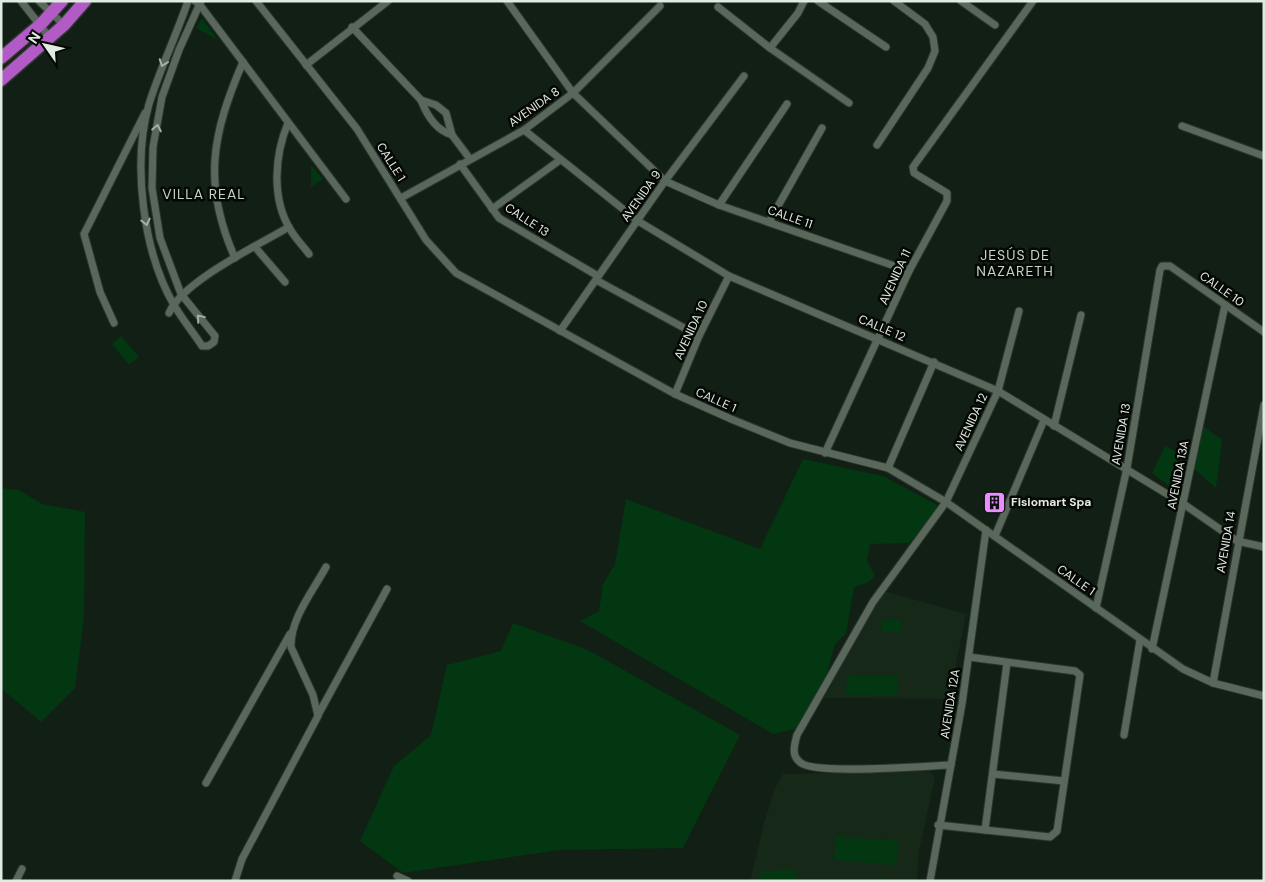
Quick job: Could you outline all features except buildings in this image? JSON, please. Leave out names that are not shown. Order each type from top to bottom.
[{"type":"highway","points":[[1,58],[41,24],[62,1]]},
{"type":"highway","points":[[1,80],[50,38],[85,1]]},
{"type":"street","points":[[21,1],[41,24],[50,38]]},
{"type":"street","points":[[39,1],[64,24]]},
{"type":"street","points":[[114,323],[100,292],[84,234],[154,94],[188,1]]},
{"type":"street","name":"CALLE 1","points":[[256,1],[357,128],[426,240],[456,273],[675,394],[780,439],[826,453],[888,468],[946,502],[1152,649],[1183,669],[1213,683],[1264,696]]},
{"type":"street","points":[[306,65],[352,27],[388,1]]},
{"type":"street","name":"CALLE 11","points":[[507,1],[573,93],[665,181],[719,205],[909,271]]},
{"type":"street","points":[[770,48],[798,13],[804,1]]},
{"type":"street","points":[[818,1],[886,47]]},
{"type":"street","points":[[876,145],[928,68],[935,51],[933,37],[925,24],[894,1]]},
{"type":"street","points":[[961,1],[995,25]]},
{"type":"street","name":"AVENIDA 11","points":[[826,453],[909,271],[947,201],[947,193],[914,173],[913,167],[1033,1]]},
{"type":"street","points":[[149,103],[142,146],[141,188],[143,210],[151,242],[173,303],[202,346],[208,346],[214,342],[215,336],[181,294],[160,238],[152,188],[153,147],[162,96],[199,2]]},
{"type":"street","points":[[199,2],[346,199]]},
{"type":"street","name":"AVENIDA 8","points":[[401,198],[524,130],[573,93],[660,6]]},
{"type":"street","points":[[718,7],[770,48],[849,103]]},
{"type":"street","points":[[352,27],[421,100],[435,124],[444,133],[452,135]]},
{"type":"street","points":[[170,46],[179,50]]},
{"type":"street","points":[[235,258],[226,237],[213,182],[217,140],[223,116],[243,62]]},
{"type":"street","name":"AVENIDA 9","points":[[560,332],[665,181],[744,76]]},
{"type":"street","points":[[154,94],[162,96]]},
{"type":"street","points":[[421,100],[436,104],[443,109],[450,121],[452,135],[470,159]]},
{"type":"street","points":[[719,205],[787,104]]},
{"type":"street","points":[[288,123],[280,146],[277,176],[280,204],[289,228],[309,254]]},
{"type":"street","points":[[1182,126],[1264,156]]},
{"type":"street","points":[[769,222],[822,128]]},
{"type":"street","name":"CALLE 12","points":[[524,130],[638,221],[729,276],[934,362],[998,391],[1127,468],[1237,541]]},
{"type":"street","points":[[142,146],[153,147]]},
{"type":"street","points":[[492,209],[560,160]]},
{"type":"street","name":"CALLE 13","points":[[460,164],[499,218],[597,278],[700,336]]},
{"type":"street","points":[[141,188],[152,188]]},
{"type":"street","points":[[169,313],[173,303],[181,294],[235,258],[289,228]]},
{"type":"street","points":[[151,242],[160,238]]},
{"type":"street","points":[[255,247],[285,282]]},
{"type":"street","name":"CALLE 10","points":[[1166,265],[1264,332]]},
{"type":"street","name":"AVENIDA 13","points":[[1096,608],[1127,468],[1160,270],[1166,265]]},
{"type":"street","name":"AVENIDA 10","points":[[675,394],[729,276]]},
{"type":"street","name":"AVENIDA 13A","points":[[1152,649],[1185,505],[1226,306]]},
{"type":"street","name":"AVENIDA 12","points":[[952,765],[828,769],[806,766],[794,755],[798,735],[873,602],[946,502],[998,391],[1019,310]]},
{"type":"street","points":[[1054,426],[1081,315]]},
{"type":"street","points":[[888,468],[934,362]]},
{"type":"street","name":"AVENIDA 14","points":[[1213,683],[1237,541],[1264,405]]},
{"type":"street","points":[[995,536],[1044,420]]},
{"type":"street","name":"AVENIDA 12A","points":[[930,881],[938,825],[952,765],[986,530]]},
{"type":"street","points":[[1237,541],[1264,547]]},
{"type":"street","points":[[206,783],[326,567]]},
{"type":"street","points":[[235,881],[242,859],[387,589]]},
{"type":"street","points":[[294,627],[291,647],[313,695],[318,716]]},
{"type":"street","points":[[1124,735],[1140,640]]},
{"type":"street","points":[[938,825],[1046,837],[1054,835],[1057,831],[1080,675],[1075,671],[969,657]]},
{"type":"street","points":[[985,830],[1007,663]]},
{"type":"street","points":[[993,774],[1064,781]]},
{"type":"street","points":[[16,881],[22,869]]},
{"type":"street","points":[[397,876],[408,881]]},
{"type":"shaded area","points":[[884,591],[966,614],[949,699],[824,698],[859,631]]},
{"type":"shaded area","points":[[929,771],[935,777],[919,851],[917,881],[750,881],[764,823],[775,788],[783,774]]},
{"type":"green space","points":[[202,18],[218,40],[196,28]]},
{"type":"green space","points":[[311,165],[323,179],[311,187]]},
{"type":"green space","points":[[121,336],[139,357],[129,365],[112,344]]},
{"type":"green space","points":[[1203,426],[1222,440],[1216,488],[1192,467]]},
{"type":"green space","points":[[1165,446],[1180,454],[1178,462],[1182,466],[1175,491],[1152,473]]},
{"type":"green space","points":[[803,459],[883,476],[943,508],[909,543],[870,544],[867,561],[875,576],[867,583],[854,587],[846,633],[835,644],[823,688],[800,728],[773,734],[580,621],[599,611],[603,584],[615,564],[626,499],[760,549]]},
{"type":"green space","points":[[1,488],[19,490],[42,504],[85,512],[84,617],[75,688],[41,722],[1,688]]},
{"type":"green space","points":[[901,619],[901,631],[882,631],[882,620]]},
{"type":"green space","points":[[513,623],[588,650],[740,735],[683,848],[559,850],[403,873],[360,841],[394,766],[431,735],[447,665],[501,651]]},
{"type":"green space","points":[[847,675],[898,676],[897,696],[846,695]]},
{"type":"green space","points":[[836,836],[898,841],[896,865],[834,860]]},
{"type":"green space","points":[[796,869],[796,881],[761,881],[760,872]]},
{"type":"place","name":"Fisiomart Spa","points":[[995,502]]},
{"type":"district","name":"VILLA REAL","points":[[204,194]]},
{"type":"district","name":"JESÚS DE NAZARETH","points":[[1015,264]]}]
